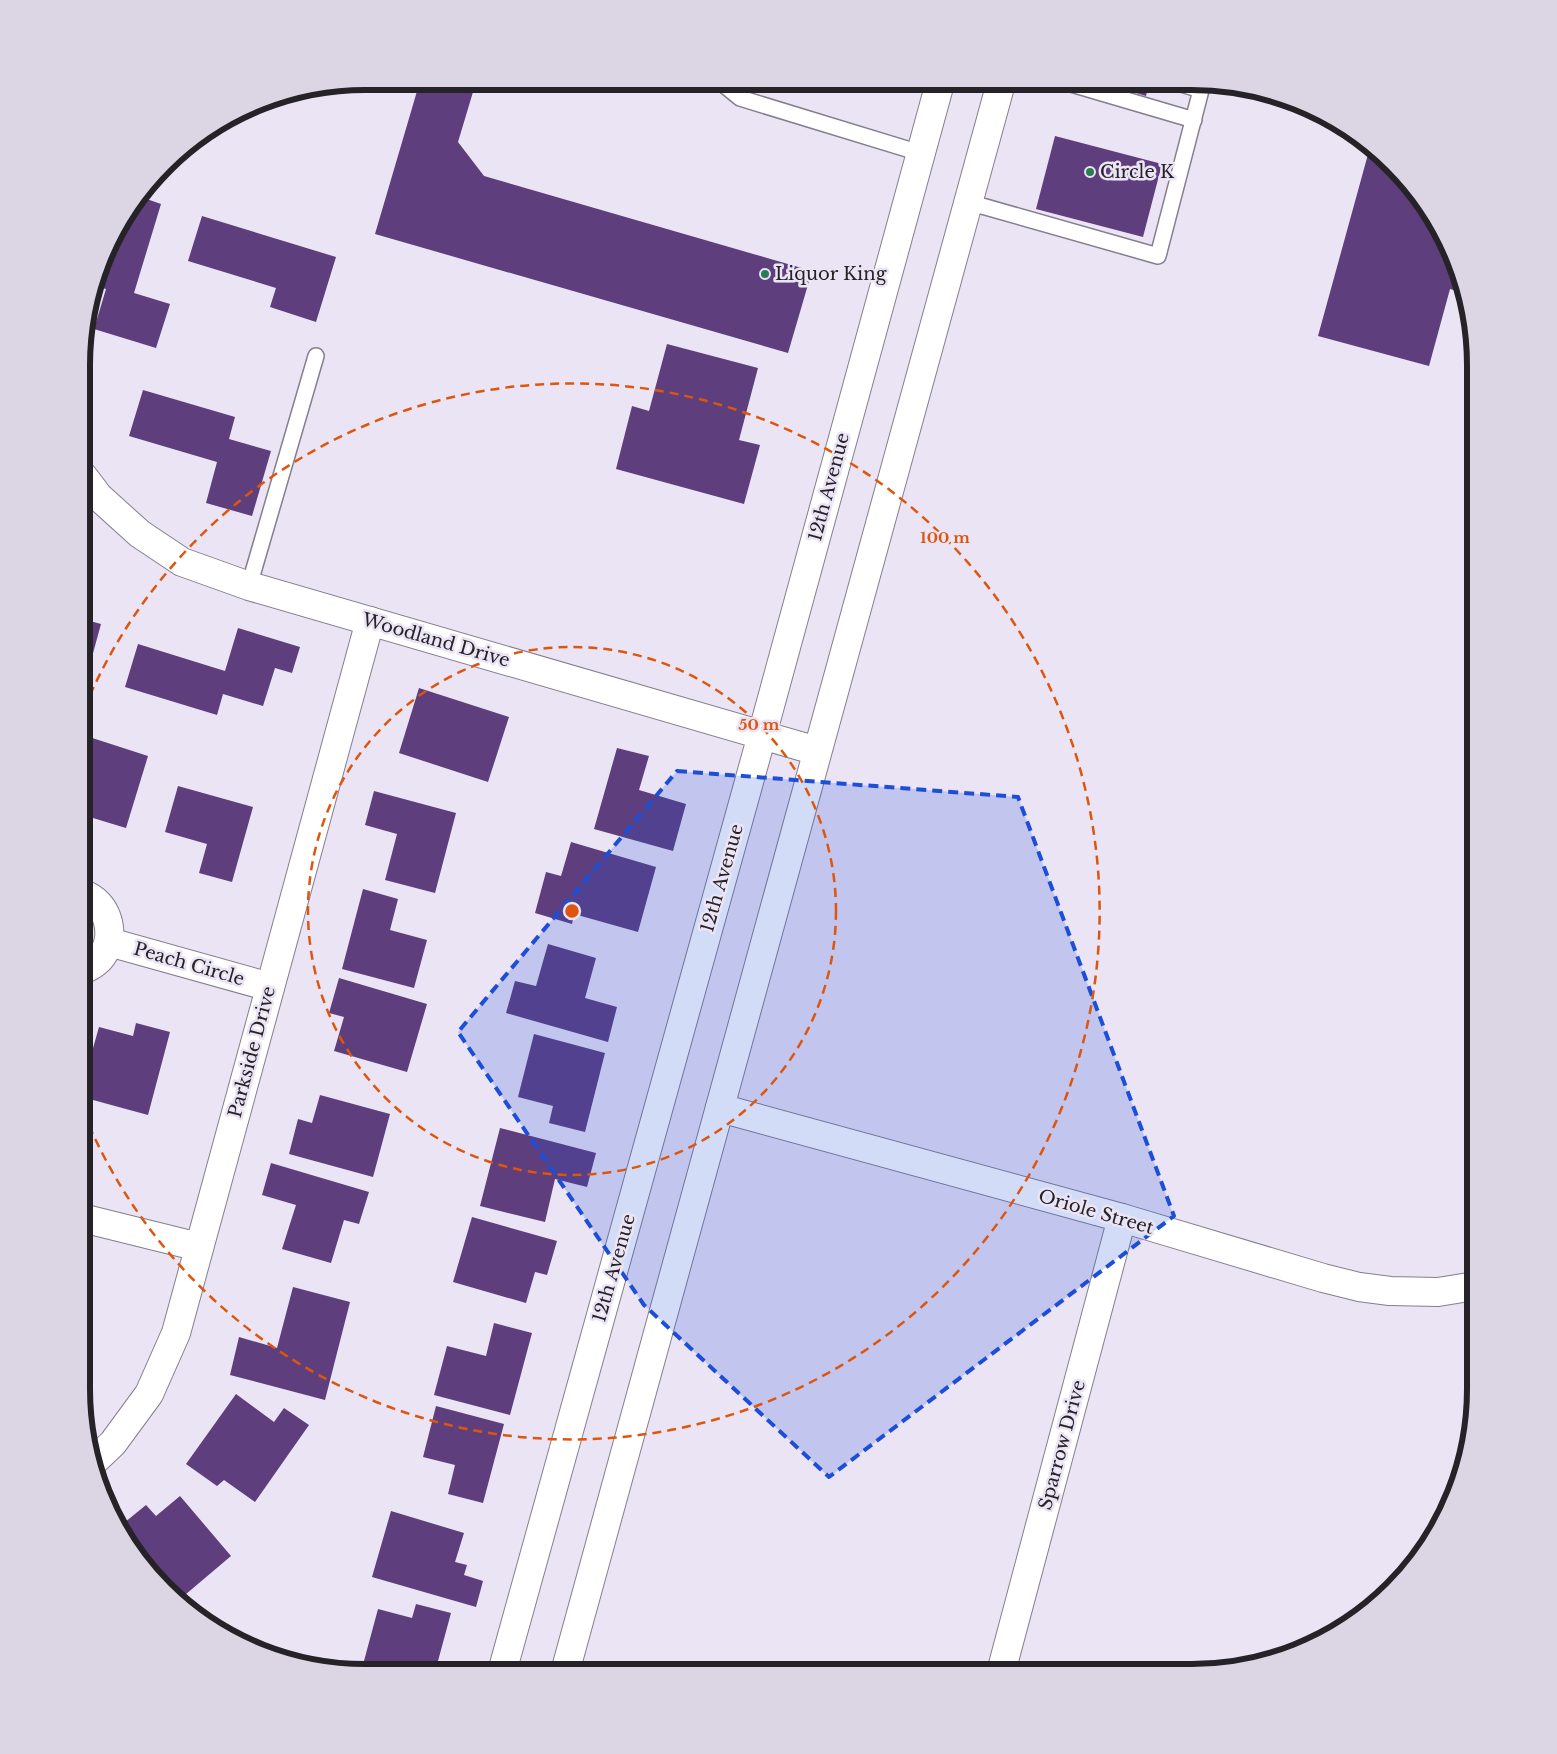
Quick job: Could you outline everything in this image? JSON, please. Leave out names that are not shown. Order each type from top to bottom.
[{"type":"street","name":"12th Avenue","points":[[504,1664],[762,735],[938,90]]},
{"type":"street","points":[[566,1664],[999,90]]},
{"type":"street","name":"Woodland Drive","points":[[90,484],[99,497],[140,534],[182,562],[249,586],[818,751]]},
{"type":"street","name":"Parkside Drive","points":[[98,1457],[112,1443],[149,1394],[176,1333],[370,621]]},
{"type":"street","name":"Peach Circle","points":[[90,898],[99,903],[106,915],[110,928],[109,942],[104,954],[90,966]]},
{"type":"street","name":"Peach Circle","points":[[109,942],[270,987]]},
{"type":"street","name":"Oriole Street","points":[[720,1108],[1122,1218],[1360,1287],[1390,1292],[1438,1292],[1467,1287]]},
{"type":"street","name":"Sparrow Drive","points":[[1004,1664],[1122,1218]]},
{"type":"street","points":[[90,1220],[199,1247]]},
{"type":"lane","points":[[730,90],[740,98],[920,152]]},
{"type":"lane","points":[[1092,90],[1194,120]]},
{"type":"lane","points":[[968,202],[1158,256],[1201,90]]},
{"type":"lane","points":[[249,586],[316,356]]},
{"type":"highlighted area","points":[[677,771],[1018,797],[1174,1216],[829,1477],[644,1305],[458,1032]]},
{"type":"building","points":[[417,90],[474,90],[458,142],[484,176],[812,271],[788,353],[375,234]]},
{"type":"building","points":[[1126,90],[1147,90],[1146,96]]},
{"type":"building","points":[[1055,136],[1162,164],[1143,237],[1036,209]]},
{"type":"building","points":[[1368,154],[1399,184],[1421,212],[1439,244],[1457,291],[1450,289],[1429,366],[1318,336]]},
{"type":"building","points":[[146,199],[161,204],[134,293],[170,304],[156,348],[94,329],[106,289],[101,288],[111,260],[136,212]]},
{"type":"building","points":[[202,216],[336,257],[316,322],[270,307],[276,288],[188,261]]},
{"type":"building","points":[[667,344],[758,368],[739,440],[760,445],[744,504],[616,469],[632,406],[649,411]]},
{"type":"building","points":[[143,390],[235,417],[229,439],[271,451],[252,516],[206,503],[217,462],[129,436]]},
{"type":"building","points":[[90,621],[101,624],[90,664]]},
{"type":"building","points":[[238,628],[300,647],[292,673],[275,668],[263,706],[223,694],[217,715],[125,687],[138,644],[225,671]]},
{"type":"building","points":[[419,688],[509,717],[488,782],[399,753]]},
{"type":"building","points":[[90,737],[148,756],[126,828],[90,817]]},
{"type":"building","points":[[617,748],[649,756],[639,790],[686,804],[673,851],[594,829]]},
{"type":"building","points":[[178,786],[253,807],[232,882],[199,873],[207,844],[165,832]]},
{"type":"building","points":[[374,791],[456,813],[435,893],[385,880],[397,834],[365,825]]},
{"type":"building","points":[[571,842],[656,867],[638,932],[574,914],[572,924],[535,913],[546,872],[561,876]]},
{"type":"building","points":[[363,889],[398,899],[390,930],[427,940],[414,988],[342,969]]},
{"type":"building","points":[[548,944],[596,958],[585,998],[617,1007],[608,1042],[506,1013],[515,981],[536,986]]},
{"type":"building","points":[[339,978],[427,1004],[407,1072],[334,1051],[344,1017],[329,1013]]},
{"type":"building","points":[[136,1023],[170,1032],[148,1115],[90,1099],[90,1059],[99,1027],[133,1036]]},
{"type":"building","points":[[534,1034],[605,1053],[585,1132],[549,1123],[553,1106],[518,1097]]},
{"type":"building","points":[[320,1095],[390,1114],[373,1177],[289,1154],[298,1119],[312,1123]]},
{"type":"building","points":[[500,1128],[596,1153],[587,1187],[555,1179],[545,1222],[480,1206]]},
{"type":"building","points":[[271,1163],[369,1192],[359,1224],[344,1220],[331,1263],[282,1249],[296,1205],[262,1195]]},
{"type":"building","points":[[472,1217],[557,1241],[547,1275],[535,1272],[526,1303],[453,1282]]},
{"type":"building","points":[[293,1287],[350,1302],[325,1400],[230,1375],[239,1337],[277,1348]]},
{"type":"building","points":[[494,1323],[532,1333],[510,1415],[434,1395],[447,1346],[486,1356]]},
{"type":"building","points":[[236,1394],[274,1422],[284,1408],[309,1425],[255,1502],[224,1480],[217,1486],[186,1464]]},
{"type":"building","points":[[436,1406],[504,1424],[483,1503],[448,1494],[455,1465],[423,1457]]},
{"type":"building","points":[[180,1496],[231,1556],[184,1596],[158,1570],[136,1542],[125,1522],[146,1505],[156,1516]]},
{"type":"building","points":[[391,1511],[464,1533],[455,1562],[467,1565],[464,1575],[483,1581],[476,1607],[372,1577]]},
{"type":"building","points":[[416,1604],[451,1613],[437,1664],[363,1664],[378,1609],[412,1618]]},
{"type":"place","name":"Circle K","points":[[1090,172]]},
{"type":"place","name":"Liquor King","points":[[765,274]]}]
